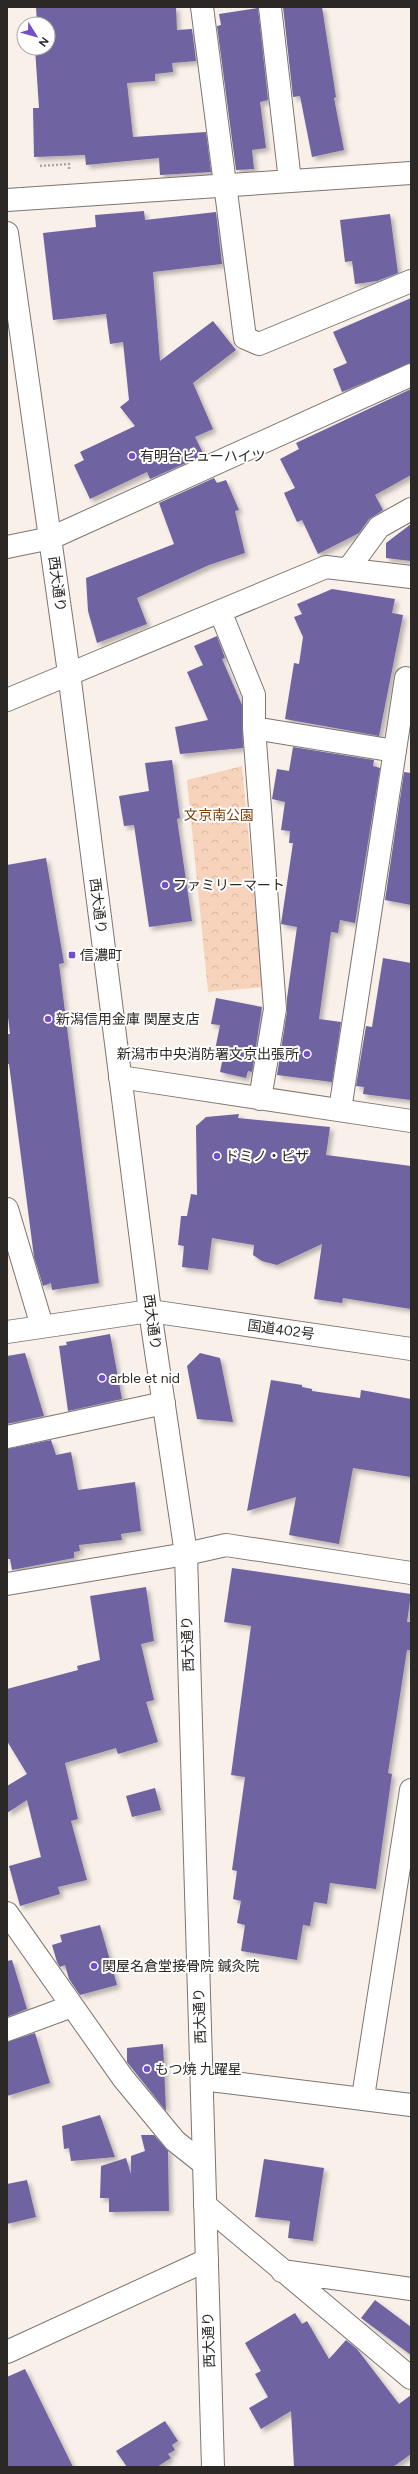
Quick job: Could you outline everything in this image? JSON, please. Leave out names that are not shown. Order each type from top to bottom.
[{"type":"main road","points":[[202,7],[224,186],[245,338],[259,344],[411,280]]},
{"type":"main road","points":[[270,7],[290,181]]},
{"type":"main road","points":[[7,200],[411,173]]},
{"type":"main road","name":"西大通り","points":[[7,233],[69,673],[150,1310],[186,1554],[213,2467]]},
{"type":"main road","points":[[7,547],[50,538],[411,376]]},
{"type":"main road","points":[[349,568],[379,527],[411,509]]},
{"type":"main road","points":[[7,700],[326,567],[349,568],[411,577]]},
{"type":"main road","points":[[220,611],[254,695],[254,728],[275,1009],[260,1099]]},
{"type":"main road","points":[[340,1110],[406,678]]},
{"type":"main road","points":[[254,728],[395,751]]},
{"type":"main road","points":[[120,1078],[411,1121]]},
{"type":"main road","points":[[7,1209],[42,1326]]},
{"type":"main road","name":"国道402号","points":[[7,1332],[150,1310],[411,1349]]},
{"type":"main road","points":[[7,1437],[164,1403]]},
{"type":"main road","points":[[7,1584],[186,1554],[226,1545],[411,1573]]},
{"type":"main road","points":[[363,2097],[411,1790]]},
{"type":"main road","points":[[7,1913],[123,2078],[175,2141],[204,2164]]},
{"type":"main road","points":[[7,2030],[72,2006]]},
{"type":"main road","points":[[202,2079],[363,2097],[411,2105]]},
{"type":"main road","points":[[205,2205],[411,2378]]},
{"type":"main road","points":[[7,2352],[207,2260]]},
{"type":"main road","points":[[282,2271],[411,2289]]},
{"type":"path","points":[[40,166],[69,164],[69,170]]},
{"type":"green space","name":"文京南公園","points":[[242,766],[263,987],[208,992],[187,780]]},
{"type":"building","points":[[36,7],[176,7],[177,30],[192,29],[196,61],[172,63],[173,72],[155,74],[155,81],[127,83],[133,137],[206,132],[211,172],[160,175],[159,158],[86,165],[85,155],[34,157],[33,108],[39,108],[36,56],[56,56],[56,16],[37,16]]},
{"type":"building","points":[[283,7],[322,7],[336,97],[334,98],[344,150],[312,157],[300,96],[293,97]]},
{"type":"building","points":[[258,8],[268,100],[260,102],[266,148],[252,150],[254,169],[236,170],[217,26],[221,25],[219,14]]},
{"type":"building","points":[[144,211],[145,220],[216,212],[222,264],[153,272],[160,361],[213,321],[236,350],[193,383],[213,429],[195,437],[204,455],[150,479],[147,472],[90,499],[74,465],[84,460],[80,452],[135,426],[120,407],[129,400],[123,342],[110,344],[106,314],[53,320],[43,233],[96,227],[95,215]]},
{"type":"building","points":[[390,214],[398,273],[377,281],[355,284],[352,261],[345,262],[340,220]]},
{"type":"building","points":[[411,298],[411,363],[342,392],[333,369],[347,363],[333,332]]},
{"type":"building","points":[[411,389],[411,475],[375,495],[383,510],[369,519],[359,533],[318,554],[302,520],[297,522],[284,493],[295,488],[280,459],[299,449],[296,443]]},
{"type":"building","points":[[214,478],[217,483],[226,480],[239,510],[235,511],[245,553],[209,565],[137,598],[147,624],[97,643],[88,611],[86,578],[174,544],[159,503]]},
{"type":"building","points":[[411,524],[411,561],[386,558],[386,543]]},
{"type":"building","points":[[332,589],[395,599],[392,613],[403,615],[379,736],[285,719],[294,663],[299,664],[303,637],[294,617],[302,614],[297,604]]},
{"type":"building","points":[[217,636],[225,658],[222,659],[242,705],[243,748],[180,754],[175,727],[208,720],[187,672],[203,665],[194,646]]},
{"type":"building","points":[[293,747],[374,760],[373,766],[380,768],[355,923],[340,920],[338,933],[331,932],[319,1019],[341,1022],[332,1082],[277,1075],[287,1011],[287,998],[297,927],[281,924],[293,843],[289,843],[290,831],[281,830],[285,802],[272,799],[277,769],[289,771]]},
{"type":"building","points":[[172,760],[180,818],[177,819],[192,921],[149,927],[134,825],[124,826],[119,796],[149,791],[145,763]]},
{"type":"building","points":[[404,772],[411,773],[411,905],[385,900]]},
{"type":"building","points":[[46,858],[64,963],[59,964],[99,1283],[52,1290],[51,1283],[43,1286],[34,1257],[9,1064],[7,1064],[7,1034],[10,1034],[7,1009],[7,865]]},
{"type":"building","points":[[383,958],[411,963],[411,1100],[363,1094],[364,1087],[356,1086],[366,1026],[372,1027]]},
{"type":"building","points":[[216,998],[262,1007],[252,1072],[248,1071],[246,1078],[220,1072],[224,1052],[215,1050],[220,1025],[211,1024]]},
{"type":"building","points":[[239,1114],[238,1118],[330,1127],[326,1155],[411,1166],[411,1309],[343,1298],[342,1303],[314,1299],[322,1244],[277,1265],[262,1261],[253,1255],[254,1245],[212,1238],[208,1270],[182,1267],[184,1246],[178,1245],[181,1216],[187,1216],[191,1194],[197,1195],[196,1126],[206,1117]]},
{"type":"building","points":[[110,1334],[122,1399],[68,1411],[59,1346],[67,1345],[66,1342]]},
{"type":"building","points":[[25,1353],[44,1416],[7,1424],[7,1356]]},
{"type":"building","points":[[200,1353],[220,1358],[233,1422],[197,1419],[187,1366]]},
{"type":"building","points":[[271,1380],[302,1385],[302,1387],[312,1389],[312,1391],[360,1398],[361,1390],[411,1399],[411,1477],[353,1468],[339,1544],[289,1535],[296,1497],[247,1511]]},
{"type":"building","points":[[51,1440],[56,1455],[71,1452],[78,1490],[135,1482],[141,1531],[121,1534],[122,1540],[79,1545],[80,1551],[74,1552],[74,1558],[12,1570],[10,1559],[7,1559],[7,1449]]},
{"type":"building","points":[[232,1568],[411,1594],[407,1622],[411,1622],[411,1650],[407,1650],[388,1773],[392,1774],[376,1889],[330,1883],[327,1904],[314,1902],[310,1926],[303,1925],[297,1960],[241,1951],[245,1925],[237,1923],[241,1901],[233,1899],[237,1871],[232,1870],[245,1777],[231,1775],[251,1626],[224,1622]]},
{"type":"building","points":[[146,1587],[154,1641],[141,1644],[154,1700],[146,1702],[158,1742],[118,1754],[116,1748],[65,1763],[78,1819],[71,1821],[87,1880],[58,1887],[60,1894],[20,1906],[9,1866],[41,1857],[27,1800],[7,1813],[7,1786],[27,1774],[7,1741],[7,1689],[78,1670],[77,1666],[100,1660],[90,1596]]},
{"type":"building","points":[[155,1788],[161,1810],[132,1817],[126,1796]]},
{"type":"building","points":[[100,1925],[117,1985],[80,1995],[69,1979],[65,1965],[60,1967],[57,1962],[52,1945],[62,1942],[60,1935]]},
{"type":"building","points":[[12,1960],[27,2009],[7,2017],[7,1961]]},
{"type":"building","points":[[35,2033],[50,2083],[7,2096],[7,2042]]},
{"type":"building","points":[[163,2044],[166,2111],[127,2062],[127,2048]]},
{"type":"building","points":[[100,2115],[115,2157],[71,2161],[69,2148],[64,2149],[62,2126]]},
{"type":"building","points":[[141,2135],[154,2135],[168,2151],[169,2211],[109,2212],[109,2198],[100,2198],[101,2166],[126,2158],[131,2174],[131,2156],[145,2151]]},
{"type":"building","points":[[264,2159],[324,2168],[313,2241],[288,2238],[290,2221],[255,2217]]},
{"type":"building","points":[[27,2180],[36,2217],[7,2224],[7,2184]]},
{"type":"building","points":[[375,2300],[411,2327],[411,2355],[361,2318]]},
{"type":"building","points":[[295,2313],[302,2324],[307,2321],[329,2359],[346,2340],[357,2349],[399,2404],[411,2395],[411,2454],[393,2467],[294,2467],[291,2411],[261,2429],[249,2408],[268,2397],[255,2374],[261,2371],[245,2343]]},
{"type":"building","points":[[25,2369],[73,2467],[7,2467],[7,2377]]},
{"type":"building","points":[[165,2421],[178,2441],[172,2445],[175,2450],[168,2454],[171,2458],[157,2467],[127,2467],[116,2451]]},
{"type":"place","name":"有明台ビューハイツ","points":[[132,456]]},
{"type":"place","name":"ファミリーマート","points":[[165,885]]},
{"type":"place","name":"信濃町","points":[[72,955]]},
{"type":"place","name":"新潟信用金庫 関屋支店","points":[[48,1019]]},
{"type":"place","name":"新潟市中央消防署文京出張所","points":[[307,1054]]},
{"type":"place","name":"ドミノ・ピザ","points":[[217,1156]]},
{"type":"place","name":"arble et nid","points":[[102,1378]]},
{"type":"place","name":"関屋名倉堂接骨院 鍼灸院","points":[[94,1966]]},
{"type":"place","name":"もつ焼 九躍星","points":[[147,2069]]}]
